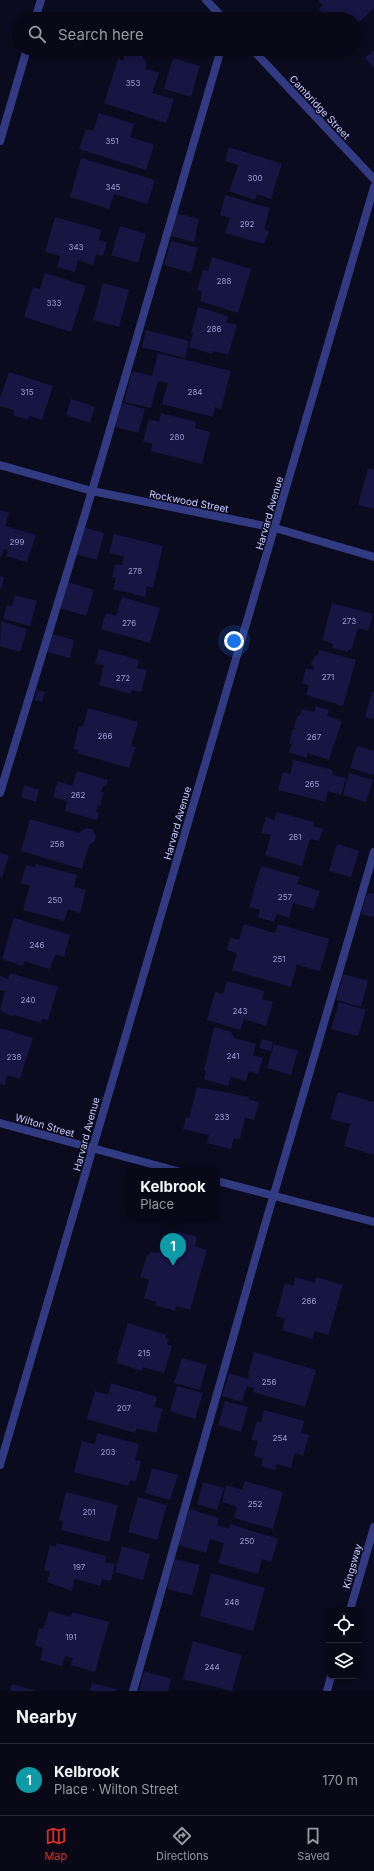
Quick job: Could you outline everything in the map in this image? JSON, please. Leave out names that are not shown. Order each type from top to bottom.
[{"type":"street","points":[[38,12],[41,0]]},
{"type":"street","points":[[206,0],[217,12]]},
{"type":"street","points":[[0,141],[25,56]]},
{"type":"street","points":[[0,793],[92,491],[220,56]]},
{"type":"street","name":"Cambridge Street","points":[[259,56],[374,179]]},
{"type":"street","name":"Harvard Avenue","points":[[0,1465],[374,187]]},
{"type":"street","name":"Rockwood Street","points":[[0,465],[92,491],[275,528],[374,557]]},
{"type":"street","points":[[133,1691],[374,852]]},
{"type":"street","name":"Wilton Street","points":[[0,1123],[166,1168]]},
{"type":"street","points":[[220,1183],[374,1222]]},
{"type":"street","name":"Kingsway","points":[[351,1607],[374,1527]]},
{"type":"street","points":[[327,1691],[330,1679]]},
{"type":"building","points":[[318,0],[374,0],[374,8],[362,19],[362,12],[322,12],[319,9],[323,5]]},
{"type":"building","points":[[374,50],[374,68],[365,58]]},
{"type":"building","points":[[124,56],[142,56],[147,63],[145,69],[159,73],[152,93],[174,99],[166,123],[104,103],[118,59],[123,61]]},
{"type":"building","points":[[173,58],[200,66],[191,97],[164,89]]},
{"type":"building","points":[[99,113],[134,124],[130,137],[154,145],[146,170],[79,149],[86,129],[93,131]]},
{"type":"building","points":[[229,147],[282,164],[271,199],[257,194],[255,200],[229,191],[238,165],[225,161]]},
{"type":"building","points":[[81,158],[155,180],[147,204],[114,194],[109,209],[70,197]]},
{"type":"building","points":[[225,195],[270,208],[264,229],[269,231],[264,244],[225,233],[230,218],[220,215]]},
{"type":"building","points":[[176,213],[199,219],[194,242],[171,236]]},
{"type":"building","points":[[55,217],[101,230],[99,240],[107,242],[103,256],[96,254],[93,265],[78,260],[75,272],[57,267],[60,256],[45,252]]},
{"type":"building","points":[[120,226],[146,234],[138,263],[111,255]]},
{"type":"building","points":[[171,241],[198,248],[191,273],[164,265]]},
{"type":"building","points":[[212,257],[251,269],[238,313],[200,301],[202,292],[197,290],[203,270],[208,271]]},
{"type":"building","points":[[45,273],[86,286],[71,332],[24,317],[33,287],[40,289]]},
{"type":"building","points":[[103,283],[129,290],[119,327],[93,320]]},
{"type":"building","points":[[198,307],[228,316],[226,322],[237,325],[228,355],[213,351],[212,354],[189,347]]},
{"type":"building","points":[[146,330],[189,341],[185,358],[142,347]]},
{"type":"building","points":[[158,353],[231,371],[221,409],[215,407],[213,417],[162,404],[168,383],[158,381],[151,408],[124,402],[132,371],[152,376]]},
{"type":"building","points":[[9,372],[53,386],[42,420],[29,416],[28,420],[13,415],[14,410],[0,406],[0,398]]},
{"type":"building","points":[[71,399],[95,407],[90,423],[66,415]]},
{"type":"building","points":[[122,403],[145,409],[138,433],[115,427]]},
{"type":"building","points":[[161,413],[196,422],[195,428],[210,432],[202,464],[151,451],[152,444],[143,441],[149,419],[159,422]]},
{"type":"building","points":[[368,468],[374,470],[374,509],[358,505]]},
{"type":"building","points":[[0,510],[9,513],[5,526],[36,535],[27,562],[6,556],[8,550],[4,549],[0,559]]},
{"type":"building","points":[[83,527],[104,533],[97,560],[75,554]]},
{"type":"building","points":[[114,534],[163,546],[153,588],[147,586],[145,597],[113,589],[116,578],[112,577],[115,564],[122,565],[124,557],[109,553]]},
{"type":"building","points":[[0,576],[4,577],[1,589],[0,589]]},
{"type":"building","points":[[68,582],[94,590],[86,616],[60,608]]},
{"type":"building","points":[[15,595],[37,601],[30,626],[3,619],[7,605],[12,606]]},
{"type":"building","points":[[122,597],[160,608],[150,643],[101,629],[106,613],[116,616]]},
{"type":"building","points":[[332,603],[373,614],[368,631],[358,628],[351,650],[349,649],[348,652],[332,648],[333,644],[322,640]]},
{"type":"building","points":[[1,621],[27,629],[20,652],[0,646]]},
{"type":"building","points":[[52,634],[74,640],[70,658],[47,652]]},
{"type":"building","points":[[99,649],[139,660],[137,668],[147,670],[141,692],[132,690],[131,694],[99,685],[104,665],[95,663]]},
{"type":"building","points":[[319,650],[356,660],[343,706],[306,695],[309,686],[302,683],[306,668],[313,670],[314,667],[311,664],[314,657],[318,655]]},
{"type":"building","points":[[37,690],[45,692],[42,702],[35,700]]},
{"type":"building","points":[[372,692],[374,692],[374,719],[365,717]]},
{"type":"building","points":[[316,706],[329,710],[327,716],[342,721],[329,760],[308,753],[306,758],[289,752],[292,744],[289,743],[293,729],[296,730],[294,727],[297,717],[300,715],[302,709],[314,712]]},
{"type":"building","points":[[88,708],[138,722],[131,746],[136,747],[129,768],[77,753],[78,750],[73,749],[79,726],[83,726]]},
{"type":"building","points":[[357,746],[374,751],[374,775],[350,768]]},
{"type":"building","points":[[294,760],[333,770],[332,775],[346,778],[341,795],[328,791],[325,802],[278,790],[283,772],[290,774]]},
{"type":"building","points":[[77,771],[108,780],[106,786],[104,785],[101,792],[104,792],[100,806],[98,805],[96,812],[99,813],[97,820],[65,811],[67,801],[53,797],[58,781],[72,786]]},
{"type":"building","points":[[349,773],[373,780],[366,802],[343,795]]},
{"type":"building","points":[[24,785],[39,790],[36,802],[21,797]]},
{"type":"building","points":[[277,812],[314,822],[313,826],[323,829],[319,841],[310,839],[302,866],[265,855],[271,835],[261,833],[266,817],[274,820]]},
{"type":"building","points":[[30,819],[79,833],[86,828],[92,829],[96,836],[94,842],[89,845],[82,869],[21,851]]},
{"type":"building","points":[[337,844],[359,851],[351,877],[329,871]]},
{"type":"building","points":[[0,853],[9,856],[2,878],[0,877]]},
{"type":"building","points":[[36,864],[77,875],[74,887],[86,890],[80,913],[68,909],[64,921],[23,910],[30,886],[21,883],[26,865],[35,867]]},
{"type":"building","points":[[261,866],[300,877],[297,884],[320,891],[314,909],[293,903],[289,918],[277,914],[274,922],[258,917],[260,910],[249,907]]},
{"type":"building","points":[[367,892],[374,894],[374,917],[361,914]]},
{"type":"building","points":[[14,918],[70,935],[64,957],[56,954],[49,969],[25,961],[23,966],[2,959]]},
{"type":"building","points":[[244,924],[275,933],[278,924],[329,939],[320,971],[297,965],[291,987],[232,970],[237,953],[227,950],[230,937],[239,940]]},
{"type":"building","points":[[10,973],[58,987],[48,1020],[42,1019],[41,1023],[15,1015],[12,1016],[0,1010],[5,991],[0,990],[0,976],[8,979]]},
{"type":"building","points":[[343,974],[368,981],[361,1007],[336,1000]]},
{"type":"building","points":[[227,981],[264,991],[262,999],[273,1002],[266,1026],[244,1019],[240,1030],[207,1020],[215,992],[223,994]]},
{"type":"building","points":[[339,1002],[366,1010],[358,1036],[331,1029]]},
{"type":"building","points":[[214,1027],[231,1032],[234,1038],[256,1044],[253,1055],[263,1058],[258,1074],[249,1071],[246,1081],[231,1077],[228,1086],[204,1079],[206,1071],[204,1070]]},
{"type":"building","points":[[0,1028],[33,1038],[20,1079],[7,1075],[5,1085],[0,1084]]},
{"type":"building","points":[[262,1039],[273,1042],[271,1051],[259,1048]]},
{"type":"building","points":[[274,1044],[298,1051],[291,1075],[267,1068]]},
{"type":"building","points":[[197,1087],[249,1097],[248,1099],[259,1102],[254,1120],[245,1118],[240,1139],[234,1138],[231,1149],[207,1143],[209,1135],[183,1129],[186,1117],[189,1118]]},
{"type":"building","points":[[338,1092],[374,1102],[374,1155],[344,1146],[350,1124],[330,1119]]},
{"type":"building","points":[[179,1232],[197,1237],[195,1246],[207,1250],[190,1310],[176,1306],[175,1311],[155,1305],[156,1302],[144,1298],[149,1280],[140,1277],[147,1256],[152,1252],[158,1253],[161,1248],[160,1244],[165,1238],[172,1237],[177,1240]]},
{"type":"building","points":[[295,1277],[315,1283],[316,1277],[343,1285],[328,1335],[315,1331],[312,1339],[282,1330],[285,1319],[276,1316],[285,1283],[293,1286]]},
{"type":"building","points":[[128,1323],[166,1335],[165,1338],[169,1339],[167,1344],[172,1346],[164,1373],[143,1367],[142,1371],[117,1363],[116,1361]]},
{"type":"building","points":[[254,1352],[316,1370],[305,1407],[253,1392],[254,1388],[247,1386],[242,1402],[222,1396],[229,1373],[248,1379]]},
{"type":"building","points":[[182,1358],[207,1365],[200,1390],[174,1383]]},
{"type":"building","points":[[111,1383],[157,1397],[154,1407],[163,1409],[156,1433],[137,1428],[135,1433],[87,1419],[95,1391],[108,1395]]},
{"type":"building","points":[[177,1386],[203,1393],[195,1419],[170,1411]]},
{"type":"building","points":[[225,1401],[248,1407],[241,1432],[218,1425]]},
{"type":"building","points":[[264,1410],[304,1421],[301,1433],[309,1435],[303,1456],[295,1453],[291,1468],[277,1464],[275,1470],[261,1466],[263,1459],[254,1456],[258,1441],[251,1440],[257,1422],[261,1422]]},
{"type":"building","points":[[97,1433],[139,1444],[135,1460],[141,1461],[136,1481],[130,1480],[128,1486],[74,1472],[82,1441],[95,1444]]},
{"type":"building","points":[[152,1468],[178,1475],[170,1500],[145,1493]]},
{"type":"building","points":[[245,1481],[283,1492],[273,1529],[234,1518],[237,1507],[222,1502],[226,1485],[242,1490]]},
{"type":"building","points":[[203,1482],[224,1488],[217,1510],[197,1504]]},
{"type":"building","points":[[66,1492],[118,1505],[109,1542],[61,1530],[63,1521],[59,1520]]},
{"type":"building","points":[[138,1497],[167,1505],[157,1540],[128,1532]]},
{"type":"building","points":[[189,1509],[219,1518],[217,1525],[229,1529],[230,1524],[278,1539],[271,1562],[262,1559],[258,1574],[218,1563],[224,1543],[210,1539],[206,1553],[178,1545]]},
{"type":"building","points":[[57,1543],[106,1556],[105,1562],[115,1564],[111,1581],[102,1579],[100,1586],[75,1579],[72,1591],[47,1582],[50,1572],[44,1570],[50,1545],[56,1547]]},
{"type":"building","points":[[122,1546],[150,1554],[143,1580],[115,1572]]},
{"type":"building","points":[[175,1559],[200,1565],[192,1595],[167,1589]]},
{"type":"building","points":[[211,1573],[265,1588],[253,1631],[200,1616]]},
{"type":"building","points":[[49,1611],[71,1617],[72,1612],[109,1622],[95,1672],[71,1665],[73,1658],[65,1656],[62,1666],[40,1660],[43,1648],[35,1645],[39,1628],[43,1629]]},
{"type":"building","points":[[193,1641],[242,1655],[232,1691],[183,1679]]},
{"type":"building","points":[[144,1671],[171,1679],[168,1691],[139,1691]]},
{"type":"building","points":[[92,1683],[116,1689],[115,1691],[90,1691]]},
{"type":"building","points":[[12,1684],[36,1691],[10,1691]]},
{"type":"place","name":"Kelbrook","points":[[173,1266]]}]
